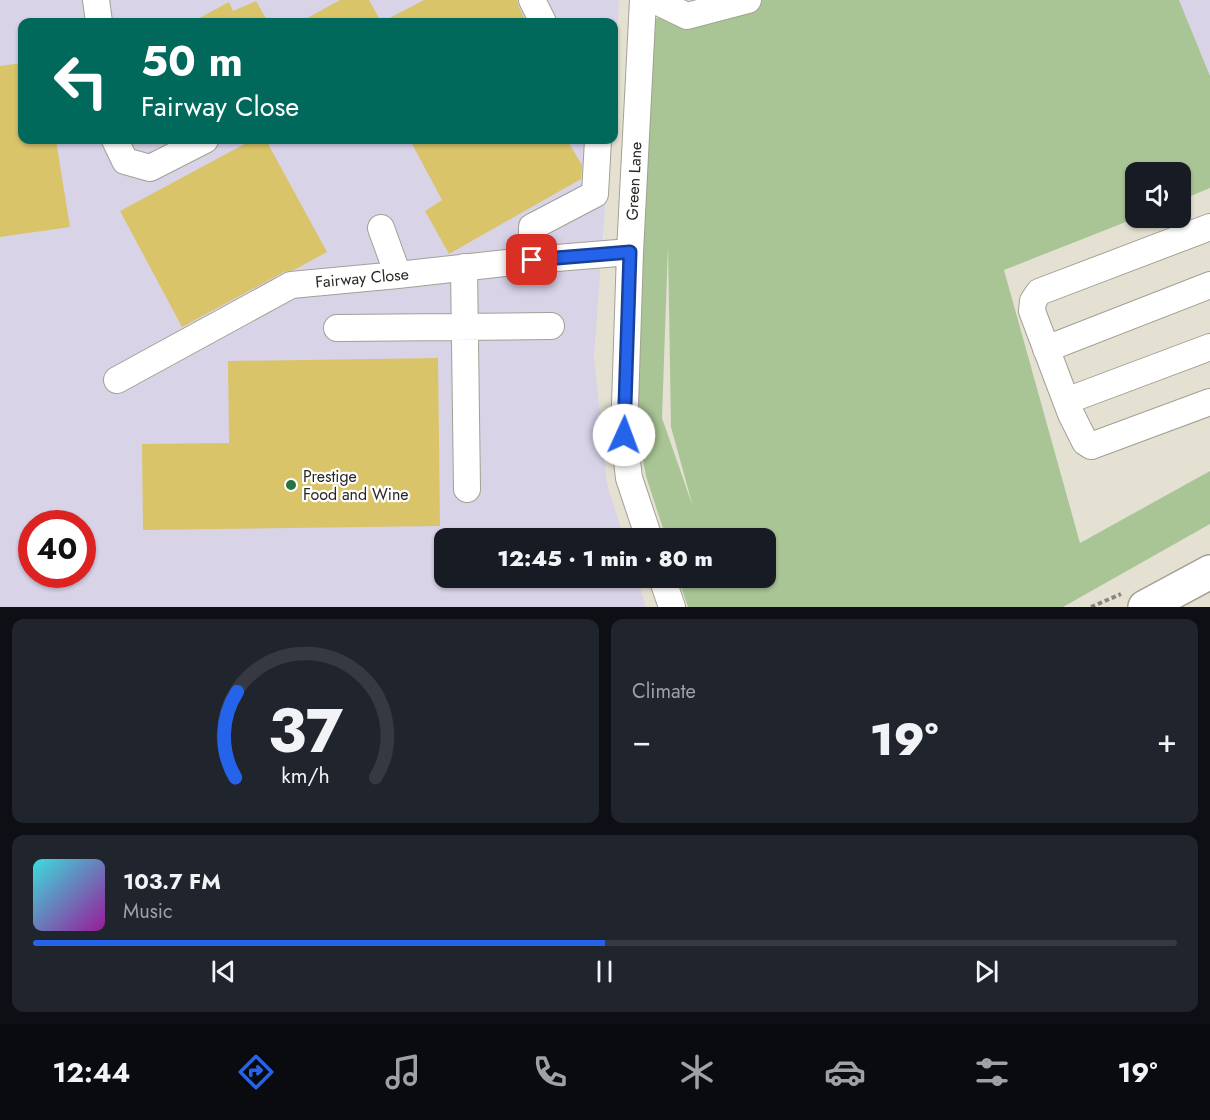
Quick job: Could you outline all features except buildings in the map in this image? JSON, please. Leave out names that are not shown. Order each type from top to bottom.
[{"type":"main road","points":[[1146,607],[1210,572]]},
{"type":"street","points":[[532,0],[541,18]]},
{"type":"street","name":"Green Lane","points":[[643,0],[630,252],[624,435],[629,478],[646,528]]},
{"type":"street","points":[[654,0],[687,16],[748,0]]},
{"type":"street","points":[[117,144],[125,161],[150,168],[197,144]]},
{"type":"street","points":[[532,260],[532,227],[595,194],[598,144]]},
{"type":"street","points":[[1210,227],[1039,292],[1032,311],[1066,401],[1084,442],[1091,446],[1210,402]]},
{"type":"street","points":[[381,228],[398,275]]},
{"type":"street","name":"Fairway Close","points":[[117,380],[291,285],[630,252]]},
{"type":"street","points":[[464,267],[467,489]]},
{"type":"street","points":[[1046,349],[1210,285]]},
{"type":"street","points":[[337,328],[551,326]]},
{"type":"street","points":[[1066,401],[1210,347]]},
{"type":"street","points":[[665,588],[672,607]]},
{"type":"shaded area","points":[[0,0],[619,0],[618,19],[18,18],[18,144],[610,144],[594,356],[607,484],[621,528],[434,528],[434,588],[640,588],[646,607],[0,607]]},
{"type":"shaded area","points":[[1179,0],[1210,0],[1210,76]]},
{"type":"green space","points":[[719,0],[752,4],[761,0],[1179,0],[1210,76],[1210,188],[1191,196],[1191,162],[1125,162],[1125,222],[1004,270],[1080,543],[1210,471],[1210,524],[1063,607],[688,607],[681,588],[776,588],[776,528],[663,528],[646,476],[634,411],[654,19]],"holes":[[[668,246],[671,427],[693,507],[662,418]]]},
{"type":"place","name":"Prestige Food and Wine","points":[[291,485]]},
{"type":"route","points":[[532,260],[630,252],[624,435]]}]
